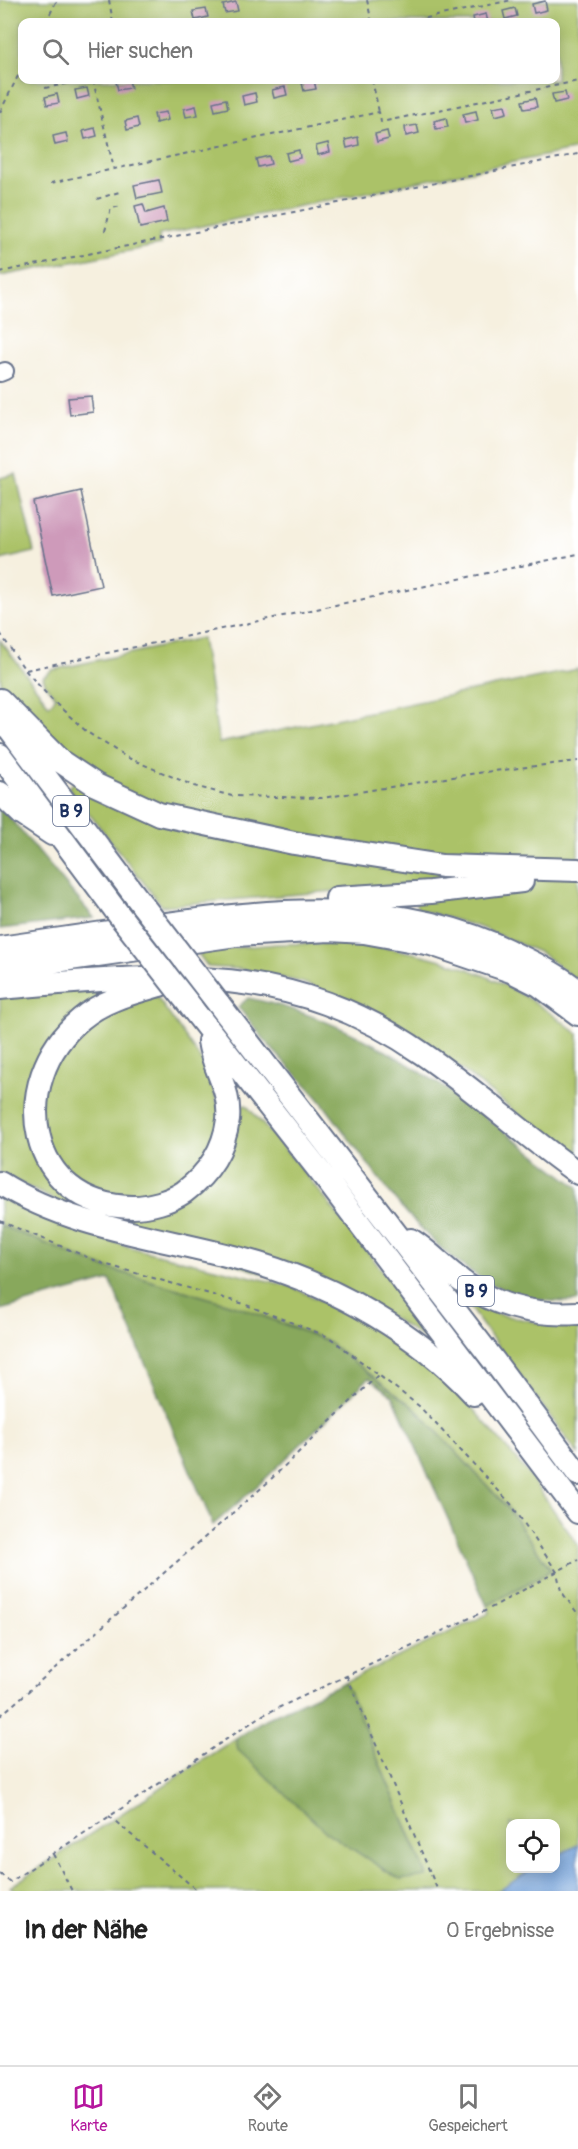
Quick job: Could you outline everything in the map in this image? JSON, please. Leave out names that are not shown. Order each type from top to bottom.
[{"type":"highway","points":[[0,700],[60,761],[96,785],[159,814],[284,841],[430,865],[578,871]]},
{"type":"highway","name":"B 9","points":[[0,716],[143,906],[392,1228],[426,1249],[455,1276],[493,1300],[535,1312],[578,1313]]},
{"type":"highway","points":[[0,754],[116,911],[525,1440],[578,1512]]},
{"type":"highway","points":[[0,793],[22,814],[63,841]]},
{"type":"highway","points":[[1,947],[271,912],[340,898],[431,892],[578,871]]},
{"type":"highway","points":[[271,912],[351,911],[436,924],[494,943],[543,968],[578,991]]},
{"type":"highway","points":[[0,969],[236,935],[307,931],[364,932],[431,944],[511,971],[539,985],[578,1014]]},
{"type":"highway","points":[[0,988],[134,977],[204,977],[278,988],[332,1004],[424,1055],[578,1173]]},
{"type":"highway","points":[[204,977],[125,995],[102,1005],[82,1018],[65,1034],[49,1056],[38,1079],[35,1124],[49,1162],[78,1192],[97,1202],[121,1207],[143,1207],[180,1195],[208,1170],[225,1138],[228,1118],[224,1082],[211,1053],[207,1028]]},
{"type":"highway","points":[[0,1183],[80,1219],[258,1264],[340,1296],[429,1353],[525,1440]]},
{"type":"highway","points":[[392,1228],[578,1474]]},
{"type":"path","points":[[48,18],[57,0]]},
{"type":"path","points":[[109,0],[112,18]]},
{"type":"path","points":[[368,0],[371,18]]},
{"type":"path","points":[[427,18],[512,0]]},
{"type":"path","points":[[0,112],[18,76]]},
{"type":"path","points":[[373,84],[381,122],[578,81]]},
{"type":"path","points":[[45,88],[66,84]]},
{"type":"path","points":[[94,84],[114,169]]},
{"type":"path","points":[[51,183],[379,112]]},
{"type":"path","points":[[0,272],[578,154]]},
{"type":"path","points":[[97,199],[119,192]]},
{"type":"path","points":[[105,231],[111,208],[122,206]]},
{"type":"path","points":[[26,670],[578,554]]},
{"type":"path","points":[[0,633],[26,670],[52,700],[87,732],[126,757],[194,786],[231,796],[322,798],[467,775],[578,761]]},
{"type":"path","points":[[0,1221],[104,1264],[241,1303],[329,1337],[419,1406],[511,1504],[557,1572],[561,1591],[578,1614]]},
{"type":"path","points":[[0,1716],[267,1483],[378,1374]]},
{"type":"path","points":[[0,1874],[10,1882],[263,1715],[487,1610],[578,1560]]},
{"type":"path","points":[[347,1676],[438,1891]]},
{"type":"path","points":[[109,1816],[198,1891]]},
{"type":"path","points":[[53,1854],[72,1891]]},
{"type":"green space","points":[[0,0],[578,0],[578,149],[159,235],[160,245],[0,276]]},
{"type":"green space","points":[[16,474],[34,552],[0,560],[0,478]]},
{"type":"green space","points":[[202,638],[219,743],[578,669],[578,981],[541,953],[479,927],[417,909],[414,884],[162,906],[68,787],[93,769],[69,753],[42,730],[7,694],[1,683],[0,640],[49,705],[56,697],[46,686],[43,677],[52,670]]},
{"type":"green space","points":[[0,806],[94,918],[0,929]]},
{"type":"green space","points":[[343,943],[409,952],[468,969],[524,996],[578,1034],[578,1161],[421,1038],[364,1006],[301,982],[240,969],[208,967],[196,951],[278,944]]},
{"type":"green space","points":[[111,985],[157,997],[206,1067],[221,1114],[246,1105],[296,1162],[436,1338],[430,1342],[388,1315],[76,1211],[0,1173],[0,997]]},
{"type":"green space","points":[[248,998],[296,1010],[383,1049],[462,1100],[578,1187],[578,1301],[535,1299],[496,1286],[461,1264],[428,1236],[370,1168],[320,1100],[273,1050],[238,1007]]},
{"type":"green space","points":[[0,1198],[61,1226],[144,1251],[290,1286],[349,1314],[415,1356],[469,1404],[527,1472],[578,1545],[578,1845],[560,1854],[560,1819],[506,1819],[506,1873],[526,1873],[499,1891],[17,1891],[10,1887],[236,1738],[238,1750],[427,1875],[345,1682],[490,1613],[487,1606],[551,1570],[507,1507],[416,1409],[325,1340],[239,1307],[103,1267],[0,1225]]},
{"type":"green space","points":[[0,1225],[103,1267],[239,1307],[325,1340],[416,1409],[507,1507],[551,1570],[487,1606],[393,1396],[369,1378],[264,1480],[213,1525],[110,1280],[0,1310]]},
{"type":"green space","points":[[466,1295],[498,1314],[540,1323],[578,1323],[578,1454],[463,1299]]},
{"type":"green space","points":[[345,1682],[427,1876],[400,1880],[326,1832],[238,1750],[236,1738],[265,1719]]},
{"type":"water","points":[[578,1845],[578,1891],[499,1891],[526,1873],[560,1873],[560,1854]]},
{"type":"building","points":[[545,1],[547,10],[534,13],[532,4]]},
{"type":"building","points":[[236,2],[238,11],[225,13],[223,5]]},
{"type":"building","points":[[515,8],[517,16],[505,18],[503,11]]},
{"type":"building","points":[[206,9],[208,17],[195,18],[193,11]]},
{"type":"building","points":[[486,14],[487,18],[473,18]]},
{"type":"building","points":[[116,84],[130,84],[131,88],[118,90]]},
{"type":"building","points":[[302,84],[315,84],[316,89],[304,91]]},
{"type":"building","points":[[285,87],[287,95],[274,98],[272,90]]},
{"type":"building","points":[[87,88],[89,96],[77,99],[75,90]]},
{"type":"building","points":[[565,92],[567,100],[554,103],[552,94]]},
{"type":"building","points":[[255,93],[257,102],[244,105],[242,96]]},
{"type":"building","points":[[57,94],[59,103],[47,105],[45,97]]},
{"type":"building","points":[[535,98],[537,107],[524,109],[522,101]]},
{"type":"building","points":[[226,99],[228,108],[215,111],[213,102]]},
{"type":"building","points":[[505,105],[507,113],[495,116],[493,107]]},
{"type":"building","points":[[196,106],[198,115],[186,117],[184,109]]},
{"type":"building","points":[[476,111],[478,120],[465,123],[463,114]]},
{"type":"building","points":[[166,112],[168,120],[156,123],[154,114]]},
{"type":"building","points":[[137,118],[139,127],[127,130],[125,121]]},
{"type":"building","points":[[446,118],[448,127],[436,129],[434,121]]},
{"type":"building","points":[[417,125],[419,133],[406,136],[405,127]]},
{"type":"building","points":[[95,128],[97,136],[85,139],[83,131]]},
{"type":"building","points":[[387,131],[389,139],[377,142],[375,134]]},
{"type":"building","points":[[66,133],[68,142],[55,145],[53,136]]},
{"type":"building","points":[[358,137],[359,145],[347,148],[345,140]]},
{"type":"building","points":[[328,143],[330,152],[318,155],[316,146]]},
{"type":"building","points":[[299,150],[300,158],[288,161],[286,153]]},
{"type":"building","points":[[269,156],[271,164],[258,167],[256,159]]},
{"type":"building","points":[[159,180],[162,193],[137,198],[134,185]]},
{"type":"building","points":[[143,204],[146,213],[164,208],[167,222],[140,228],[135,206]]},
{"type":"building","points":[[91,396],[93,412],[70,415],[68,398]]},
{"type":"building","points":[[81,491],[101,586],[53,596],[33,502]]}]
